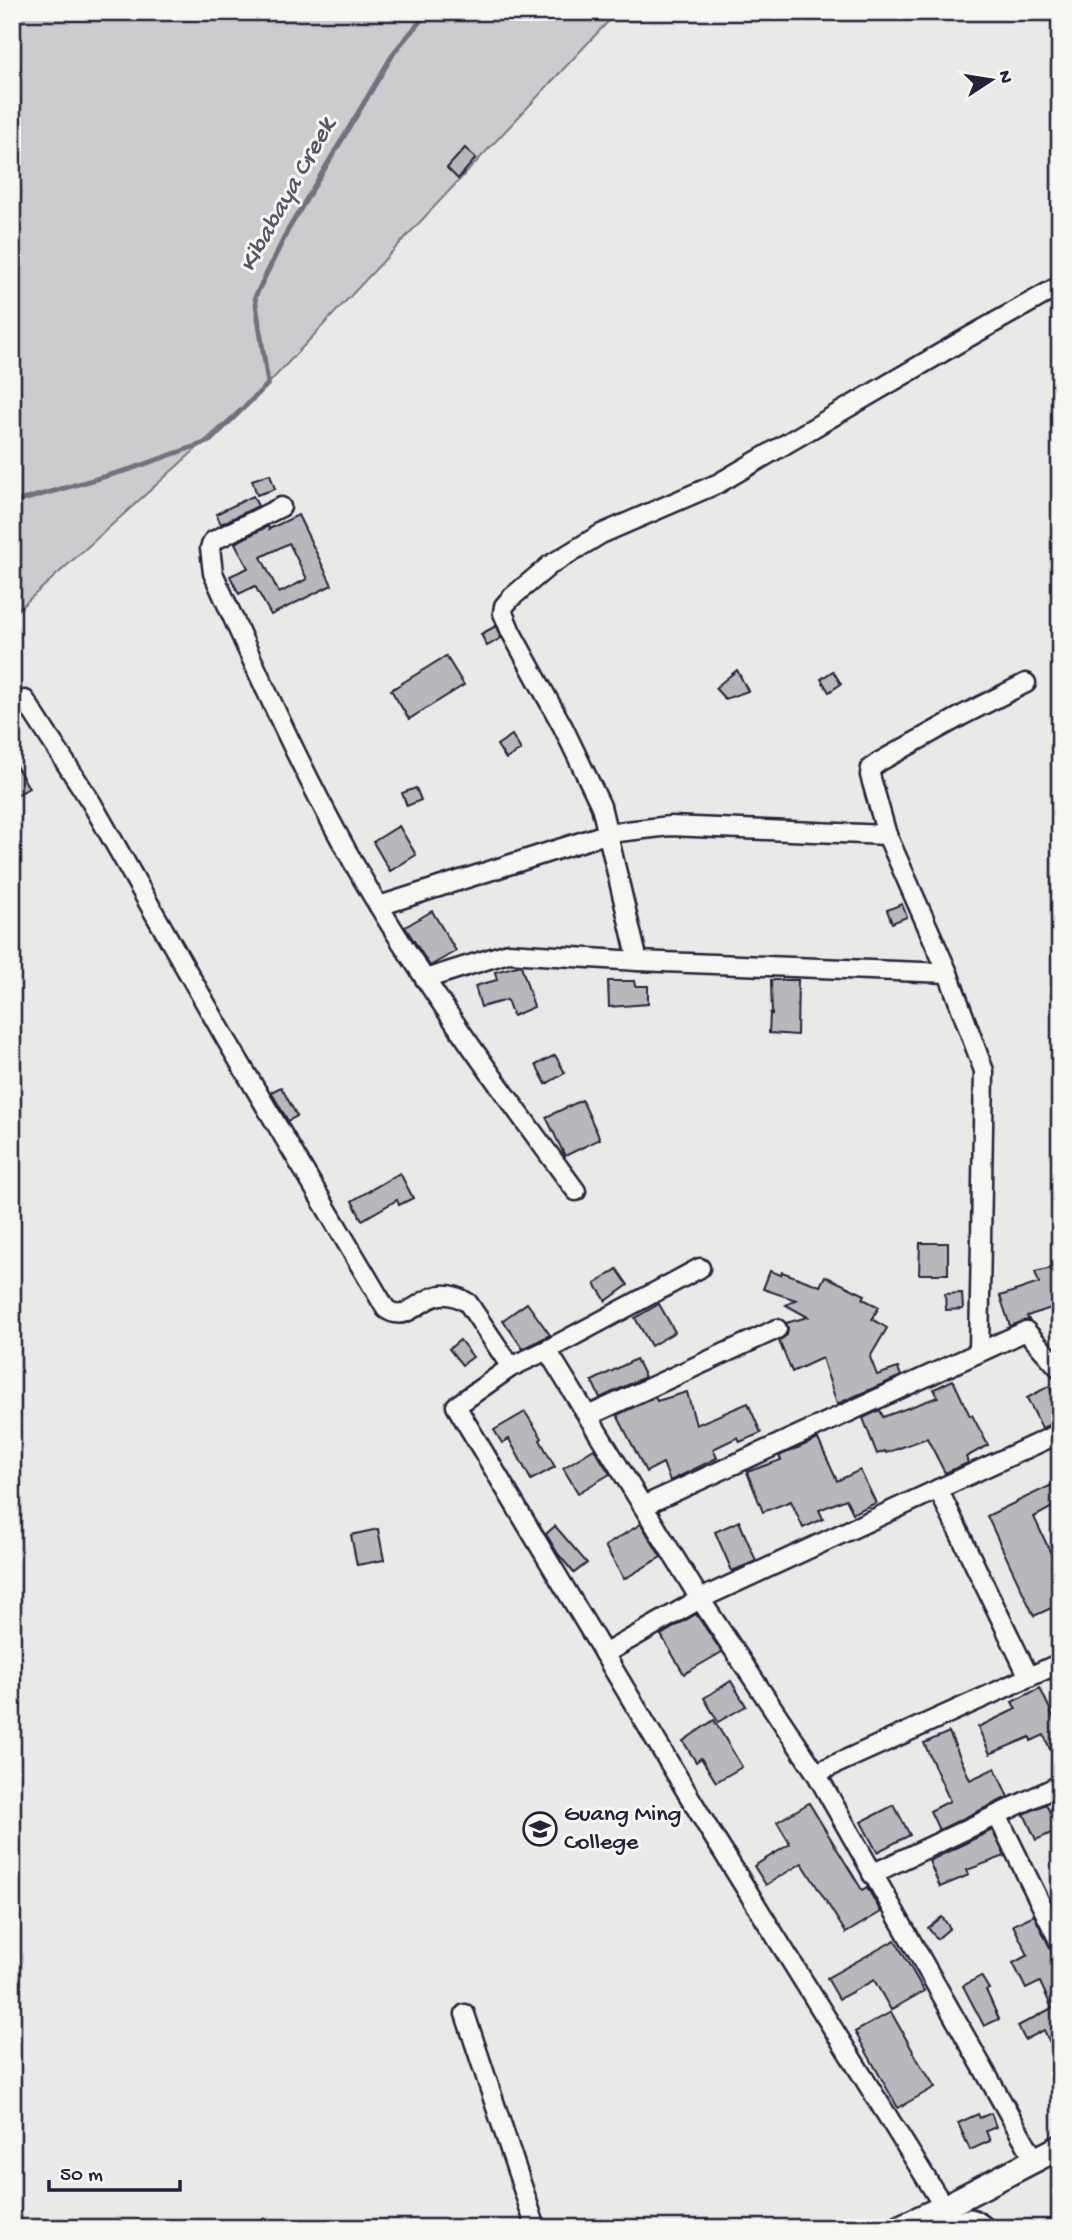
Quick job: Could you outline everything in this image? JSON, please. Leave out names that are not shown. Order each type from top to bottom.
[{"type":"main road","points":[[898,2228],[953,2220],[979,2189],[1060,2147]]},
{"type":"street","points":[[638,961],[601,806],[563,727],[507,623],[504,607],[550,565],[601,534],[719,483],[1054,289]]},
{"type":"street","points":[[281,507],[213,541],[210,548],[213,573],[281,725],[379,906],[425,979],[502,1091],[576,1191]]},
{"type":"street","points":[[979,1352],[984,1071],[948,973],[887,835],[870,775],[871,768],[963,715],[1026,683]]},
{"type":"street","points":[[25,700],[91,802],[386,1309],[399,1314],[432,1296],[447,1294],[459,1297],[468,1303],[511,1367]]},
{"type":"street","points":[[379,906],[609,833],[670,827],[887,835]]},
{"type":"street","points":[[425,979],[508,953],[948,973]]},
{"type":"street","points":[[700,1268],[511,1367],[456,1406],[710,1831],[953,2220],[974,2218],[986,2228]]},
{"type":"street","points":[[588,1416],[777,1329]]},
{"type":"street","points":[[643,1506],[1026,1331],[1060,1369]]},
{"type":"street","points":[[547,1350],[701,1599],[816,1773],[1035,2160]]},
{"type":"street","points":[[604,1654],[701,1599],[1060,1433]]},
{"type":"street","points":[[938,1489],[1029,1677]]},
{"type":"street","points":[[816,1773],[1060,1663]]},
{"type":"street","points":[[872,1874],[1060,1785]]},
{"type":"street","points":[[997,1815],[1060,1943]]},
{"type":"street","points":[[465,2014],[536,2228]]},
{"type":"shaded area","points":[[12,12],[617,12],[268,384],[12,615]]},
{"type":"building","points":[[465,148],[476,158],[458,179],[447,168]]},
{"type":"building","points":[[270,474],[275,489],[257,495],[252,480]]},
{"type":"building","points":[[253,496],[258,506],[221,524],[216,514]]},
{"type":"building","points":[[298,515],[332,585],[271,615],[255,586],[239,594],[230,576],[248,568],[235,543],[268,526],[269,529]],"holes":[[[289,543],[307,579],[279,593],[261,557]]]},
{"type":"building","points":[[496,626],[501,638],[487,646],[481,634]]},
{"type":"building","points":[[446,656],[464,685],[409,719],[391,690]]},
{"type":"building","points":[[737,670],[748,691],[725,699],[715,688]]},
{"type":"building","points":[[833,671],[841,684],[829,692],[821,679]]},
{"type":"building","points":[[512,735],[521,750],[506,759],[497,745]]},
{"type":"building","points":[[12,759],[29,788],[12,798]]},
{"type":"building","points":[[416,788],[421,800],[407,806],[402,793]]},
{"type":"building","points":[[399,826],[416,855],[390,871],[373,842]]},
{"type":"building","points":[[902,904],[907,917],[892,923],[887,910]]},
{"type":"building","points":[[432,911],[456,951],[430,966],[405,927]]},
{"type":"building","points":[[521,965],[534,1007],[513,1016],[507,1000],[481,1007],[475,986],[497,980],[495,972]]},
{"type":"building","points":[[771,980],[798,980],[797,1035],[769,1033],[770,1013],[772,1014]]},
{"type":"building","points":[[608,981],[634,981],[635,986],[648,986],[648,1004],[609,1007]]},
{"type":"building","points":[[555,1055],[565,1073],[546,1084],[536,1065]]},
{"type":"building","points":[[281,1087],[297,1116],[288,1121],[271,1092]]},
{"type":"building","points":[[582,1100],[600,1139],[565,1156],[546,1117]]},
{"type":"building","points":[[400,1173],[413,1198],[399,1205],[397,1200],[362,1220],[352,1201]]},
{"type":"building","points":[[920,1243],[948,1243],[948,1274],[919,1274]]},
{"type":"building","points":[[1060,1266],[1060,1305],[1027,1316],[1029,1320],[1010,1326],[1000,1296],[1039,1283],[1035,1272]]},
{"type":"building","points":[[617,1269],[628,1285],[606,1301],[595,1284]]},
{"type":"building","points":[[770,1271],[781,1275],[782,1272],[820,1286],[825,1276],[865,1295],[863,1299],[879,1307],[872,1319],[887,1328],[870,1357],[877,1375],[898,1368],[901,1376],[837,1404],[822,1358],[792,1372],[779,1341],[787,1335],[786,1323],[808,1317],[786,1305],[796,1300],[763,1289]]},
{"type":"building","points":[[962,1293],[963,1309],[946,1310],[945,1294]]},
{"type":"building","points":[[527,1303],[550,1335],[523,1349],[503,1320]]},
{"type":"building","points":[[659,1304],[675,1332],[651,1346],[635,1318]]},
{"type":"building","points":[[460,1340],[473,1357],[462,1365],[449,1349]]},
{"type":"building","points":[[636,1359],[645,1377],[600,1398],[592,1381]]},
{"type":"building","points":[[953,1380],[988,1445],[966,1457],[968,1463],[945,1473],[927,1438],[877,1454],[863,1418],[880,1410],[883,1417],[938,1397],[934,1389]]},
{"type":"building","points":[[1049,1386],[1060,1408],[1060,1420],[1042,1428],[1027,1398]]},
{"type":"building","points":[[687,1392],[696,1425],[748,1403],[761,1433],[740,1442],[738,1437],[713,1449],[717,1458],[670,1481],[663,1463],[646,1472],[617,1415],[655,1397],[657,1401]]},
{"type":"building","points":[[525,1412],[542,1438],[540,1440],[555,1467],[531,1480],[509,1439],[502,1443],[494,1430]]},
{"type":"building","points":[[818,1439],[837,1481],[860,1470],[876,1503],[853,1513],[846,1499],[819,1510],[823,1519],[803,1528],[791,1501],[763,1512],[747,1472],[781,1460],[779,1456]]},
{"type":"building","points":[[594,1449],[610,1474],[578,1493],[563,1468]]},
{"type":"building","points":[[1060,1481],[1060,1503],[1034,1517],[1060,1573],[1060,1604],[1034,1616],[987,1516]]},
{"type":"building","points":[[739,1521],[756,1561],[732,1571],[715,1532]]},
{"type":"building","points":[[641,1524],[661,1557],[624,1579],[605,1546]]},
{"type":"building","points":[[555,1526],[587,1563],[574,1573],[546,1534]]},
{"type":"building","points":[[378,1529],[384,1560],[357,1565],[351,1535]]},
{"type":"building","points":[[696,1614],[722,1652],[684,1674],[661,1635]]},
{"type":"building","points":[[731,1681],[746,1706],[718,1722],[704,1698]]},
{"type":"building","points":[[1040,1688],[1060,1731],[1060,1773],[1044,1735],[1031,1741],[1030,1737],[990,1754],[978,1727],[1016,1709],[1012,1702]]},
{"type":"building","points":[[714,1720],[742,1767],[716,1782],[701,1758],[696,1762],[683,1741]]},
{"type":"building","points":[[949,1732],[970,1780],[995,1768],[1008,1797],[939,1830],[930,1811],[950,1801],[924,1743]]},
{"type":"building","points":[[809,1803],[862,1890],[867,1887],[881,1912],[846,1933],[802,1863],[766,1885],[754,1866],[790,1844],[777,1822]]},
{"type":"building","points":[[1046,1804],[1058,1830],[1036,1840],[1024,1814]]},
{"type":"building","points":[[894,1805],[910,1835],[877,1852],[861,1822]]},
{"type":"building","points":[[992,1830],[1005,1856],[967,1870],[969,1875],[940,1887],[929,1861]]},
{"type":"building","points":[[1034,1915],[1060,1968],[1060,2064],[1044,2030],[1025,2040],[1018,2026],[1052,2008],[1040,1982],[1026,1989],[1013,1963],[1028,1955],[1013,1925]]},
{"type":"building","points":[[942,1917],[950,1928],[937,1939],[928,1928]]},
{"type":"building","points":[[895,1940],[924,1991],[891,2010],[874,1980],[839,1999],[827,1978]]},
{"type":"building","points":[[981,1976],[989,1989],[986,1990],[999,2019],[984,2026],[963,1986]]},
{"type":"building","points":[[891,2012],[935,2087],[898,2108],[855,2032]]},
{"type":"building","points":[[991,2113],[996,2127],[986,2131],[990,2141],[970,2150],[958,2123],[978,2114],[980,2118]]},
{"type":"waterway","name":"Kibabaya Creek","points":[[12,503],[131,469],[210,441],[268,384],[255,297],[288,230],[395,51],[428,12]]},
{"type":"place","name":"Guang Ming College","points":[[540,1829]]}]
